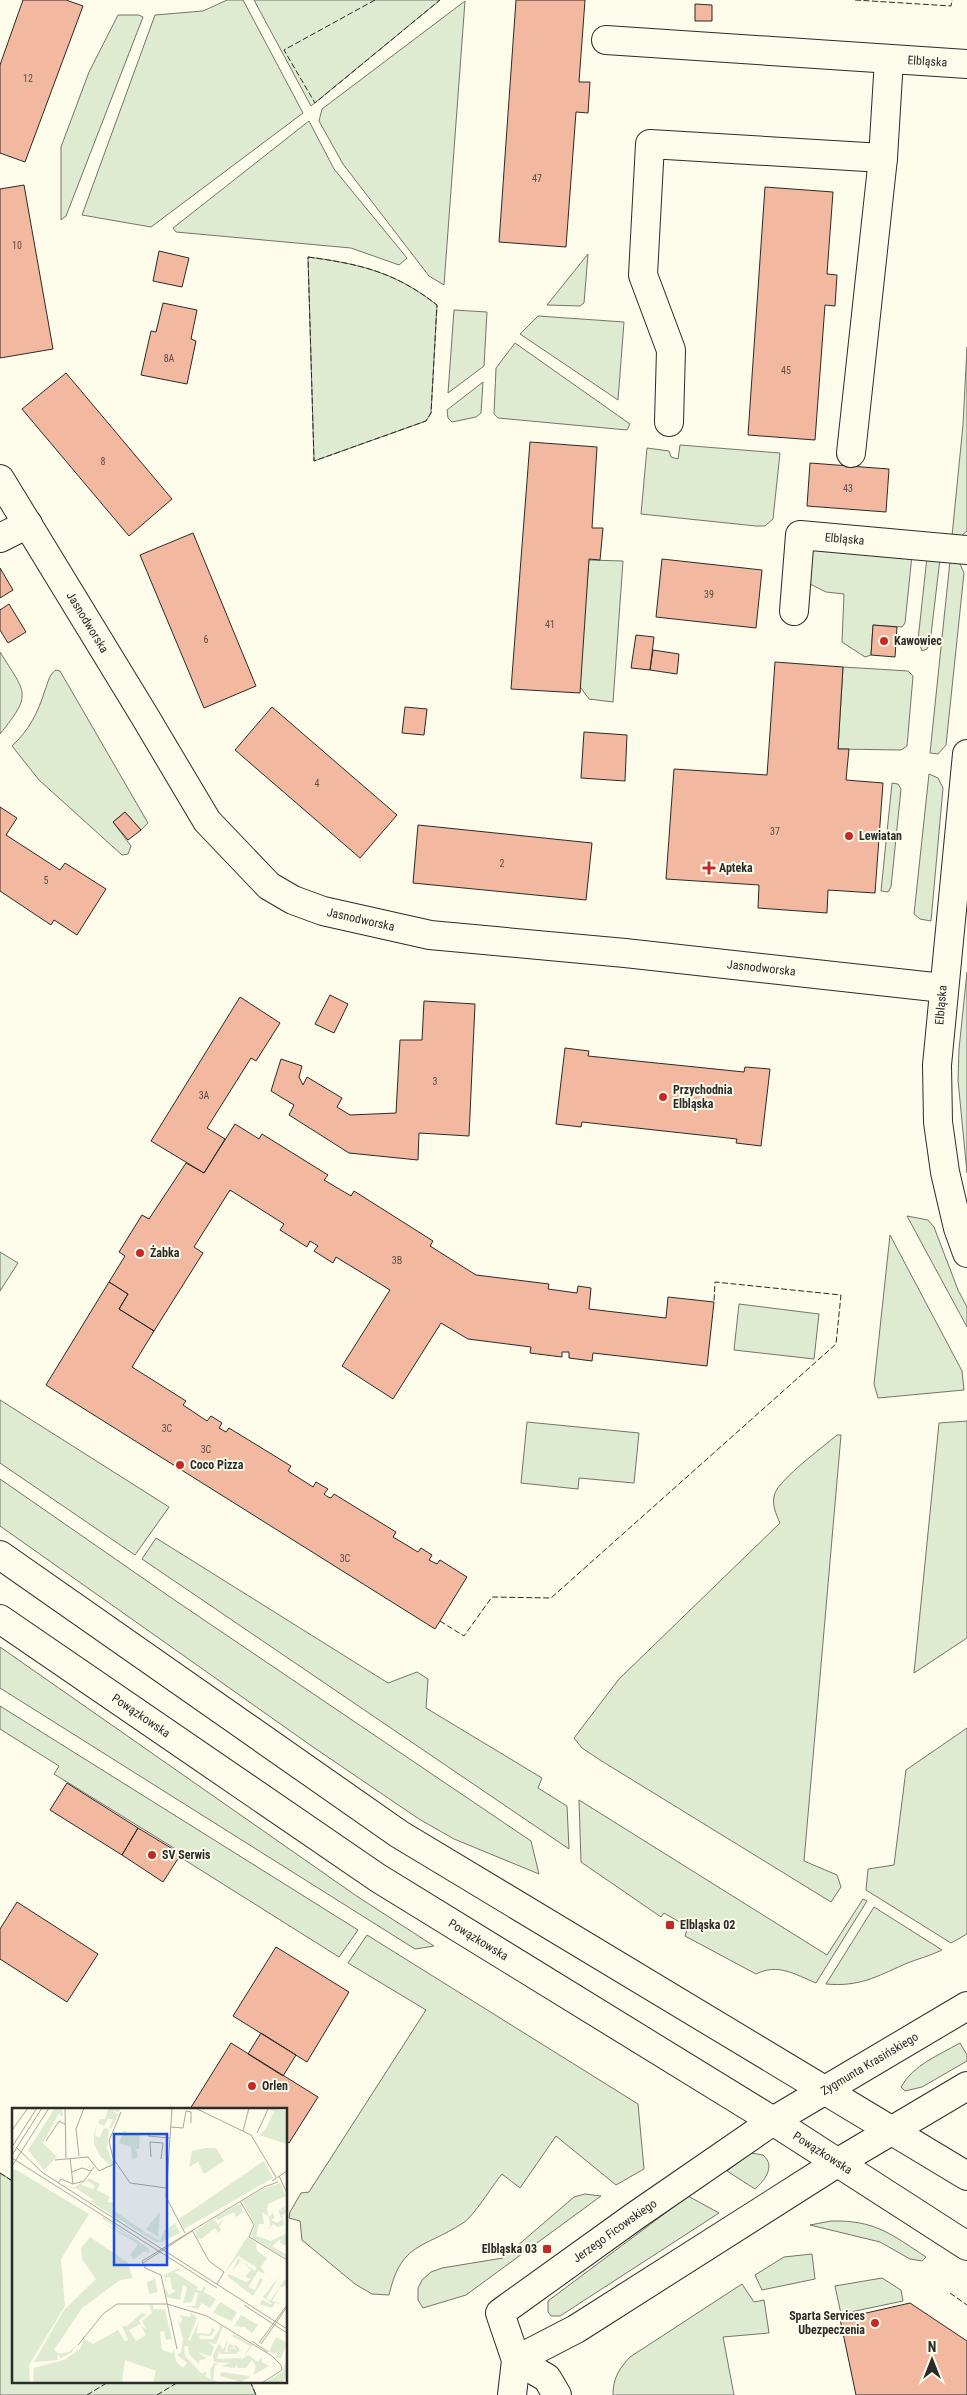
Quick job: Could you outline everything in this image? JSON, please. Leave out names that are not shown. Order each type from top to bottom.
[{"type":"street","name":"Elbląska","points":[[606,40],[967,64]]},
{"type":"street","points":[[851,453],[882,158],[889,59]]},
{"type":"street","points":[[669,422],[671,350],[643,275],[650,144],[882,158]]},
{"type":"street","name":"Jasnodworska","points":[[0,479],[207,821],[268,886],[293,900],[323,911],[430,935],[635,954],[942,988]]},
{"type":"street","points":[[0,538],[28,524]]},
{"type":"street","name":"Elbląska","points":[[794,611],[800,535],[967,550]]},
{"type":"street","name":"Elbląska","points":[[967,754],[942,988],[937,1065],[938,1122],[947,1182],[967,1253]]},
{"type":"street","points":[[0,1555],[399,1834],[824,2090],[894,2130],[967,2176]]},
{"type":"street","name":"Powązkowska","points":[[0,1619],[378,1878],[773,2121],[967,2246]]},
{"type":"street","name":"Zygmunta Krasińskiego","points":[[773,2121],[967,2006]]},
{"type":"street","points":[[516,2360],[576,2329],[837,2163],[967,2086]]},
{"type":"street","name":"Jerzego Ficowskiego","points":[[512,2395],[516,2360],[500,2313],[635,2216],[773,2121]]},
{"type":"street","points":[[516,2360],[547,2378],[557,2395]]},
{"type":"green space","points":[[227,0],[243,0],[303,113],[151,227],[82,215],[155,15],[203,11]]},
{"type":"green space","points":[[254,0],[440,0],[311,106]]},
{"type":"green space","points":[[465,1],[444,285],[429,276],[343,164],[319,121],[322,109]]},
{"type":"green space","points":[[118,15],[139,15],[143,17],[66,216],[61,220],[61,147],[89,72]]},
{"type":"green space","points":[[309,121],[334,169],[407,258],[399,265],[351,248],[176,232],[173,228]]},
{"type":"green space","points":[[588,254],[584,303],[580,306],[547,305]]},
{"type":"green space","points":[[308,257],[376,271],[406,285],[437,305],[431,413],[426,421],[314,461]]},
{"type":"green space","points":[[454,310],[487,312],[484,366],[448,393]]},
{"type":"green space","points":[[538,316],[624,322],[618,400],[520,334]]},
{"type":"green space","points":[[515,343],[630,424],[627,430],[498,418],[494,414],[496,368]]},
{"type":"green space","points":[[967,347],[967,531],[960,537],[952,536],[963,425]]},
{"type":"green space","points":[[483,382],[481,413],[476,417],[452,422],[448,418],[447,410]]},
{"type":"green space","points":[[680,445],[780,453],[773,519],[765,526],[756,526],[641,514],[647,448],[669,451],[671,457],[678,459]]},
{"type":"green space","points":[[813,549],[912,555],[905,623],[902,627],[873,625],[871,655],[865,657],[842,642],[844,594],[826,592],[808,583],[805,559]]},
{"type":"green space","points":[[927,557],[940,559],[930,643],[927,649],[922,651],[918,640]]},
{"type":"green space","points":[[589,560],[623,561],[613,702],[589,699],[578,684]]},
{"type":"green space","points":[[950,561],[960,564],[964,573],[946,745],[938,754],[930,753]]},
{"type":"green space","points":[[0,652],[16,677],[22,693],[18,710],[0,734]]},
{"type":"green space","points":[[843,667],[908,671],[913,676],[907,746],[901,750],[838,749]]},
{"type":"green space","points":[[56,670],[60,671],[148,823],[141,830],[125,812],[113,822],[131,846],[128,854],[122,855],[39,780],[12,746],[32,721],[50,676]]},
{"type":"green space","points":[[929,774],[938,778],[943,788],[931,921],[920,919],[914,914]]},
{"type":"green space","points":[[892,783],[898,784],[901,789],[891,887],[888,892],[881,891]]},
{"type":"green space","points":[[967,972],[967,1173],[958,1080],[959,1049]]},
{"type":"green space","points":[[907,1216],[928,1220],[934,1227],[958,1290],[967,1307],[967,1327]]},
{"type":"green space","points":[[890,1235],[962,1371],[964,1390],[878,1398],[874,1384]]},
{"type":"green space","points":[[0,1252],[18,1263],[0,1291]]},
{"type":"green space","points":[[739,1304],[819,1314],[814,1359],[734,1350]]},
{"type":"green space","points":[[0,1400],[169,1507],[135,1555],[0,1463]]},
{"type":"green space","points":[[967,1421],[967,1638],[914,1673],[939,1423]]},
{"type":"green space","points":[[527,1422],[639,1433],[634,1483],[579,1478],[578,1489],[521,1483]]},
{"type":"green space","points":[[837,1435],[841,1435],[804,1861],[837,1875],[841,1887],[831,1902],[600,1760],[582,1748],[574,1738],[619,1679],[780,1523],[774,1509],[775,1493],[785,1479]]},
{"type":"green space","points":[[0,1479],[173,1599],[531,1841],[539,1874],[454,1839],[419,1819],[313,1747],[0,1526]]},
{"type":"green space","points":[[156,1538],[388,1683],[417,1672],[428,1679],[426,1708],[542,1778],[538,1788],[567,1806],[569,1849],[142,1559]]},
{"type":"green space","points":[[0,1647],[358,1897],[434,1946],[415,1949],[0,1688]]},
{"type":"green space","points":[[0,1706],[358,1930],[339,1957],[180,1857],[182,1853],[54,1774],[59,1766],[0,1729]]},
{"type":"green space","points":[[967,1728],[967,1934],[951,1943],[866,1890],[868,1869],[894,1865],[906,1770]]},
{"type":"green space","points":[[579,1800],[827,1955],[863,1899],[867,1901],[816,1983],[786,1971],[772,1970],[756,1974],[685,1936],[688,1927],[664,1913],[661,1917],[581,1862]]},
{"type":"green space","points":[[874,1907],[942,1950],[867,1980],[838,1985],[826,1984]]},
{"type":"green space","points":[[367,1935],[638,2104],[644,2169],[616,2185],[556,2136],[520,2188],[502,2174],[478,2208],[463,2223],[425,2243],[407,2256],[394,2278],[389,2295],[372,2294],[355,2284],[302,2240],[300,2221],[289,2218],[290,2212],[301,2193],[309,2192],[426,2010],[348,1963]]},
{"type":"green space","points":[[960,2043],[967,2055],[967,2061],[922,2087],[905,2091],[901,2087],[906,2079],[919,2067]]},
{"type":"green space","points":[[751,2153],[763,2155],[769,2164],[768,2173],[755,2189],[727,2171]]},
{"type":"green space","points":[[0,2173],[12,2181],[12,2382],[250,2382],[256,2395],[0,2395]]},
{"type":"green space","points":[[585,2194],[601,2196],[466,2295],[423,2308],[418,2300],[418,2288],[422,2280],[431,2272],[442,2268],[503,2258],[574,2197]]},
{"type":"green space","points":[[688,2196],[719,2213],[560,2316],[551,2316],[548,2312],[548,2301]]},
{"type":"green space","points":[[831,2221],[859,2223],[882,2230],[926,2257],[922,2261],[910,2259],[880,2242],[810,2225]]},
{"type":"green space","points":[[812,2254],[815,2279],[762,2290],[755,2275],[784,2257]]},
{"type":"green space","points":[[882,2278],[901,2290],[903,2301],[841,2314],[835,2286]]},
{"type":"green space","points":[[742,2284],[754,2302],[764,2300],[769,2333],[723,2337],[734,2395],[613,2395],[617,2374],[630,2357]]},
{"type":"building","points":[[23,0],[66,0],[83,6],[25,162],[0,153],[0,65]]},
{"type":"building","points":[[516,0],[585,0],[579,82],[590,82],[588,113],[576,112],[566,247],[499,242]]},
{"type":"building","points":[[695,4],[712,5],[712,21],[695,21]]},
{"type":"building","points":[[24,185],[53,349],[0,358],[0,189]]},
{"type":"building","points":[[765,187],[833,192],[827,274],[837,275],[835,306],[825,305],[815,440],[748,435]]},
{"type":"building","points":[[159,251],[189,258],[182,287],[153,281]]},
{"type":"building","points":[[163,303],[197,310],[191,339],[196,341],[187,384],[141,375],[151,331],[156,332]]},
{"type":"building","points":[[66,373],[172,499],[129,536],[22,409]]},
{"type":"building","points":[[530,442],[597,447],[592,528],[603,528],[600,560],[589,559],[580,693],[511,689]]},
{"type":"building","points":[[810,463],[889,469],[886,512],[807,506]]},
{"type":"building","points":[[193,533],[256,686],[204,708],[140,555]]},
{"type":"building","points":[[662,559],[762,570],[756,628],[656,617]]},
{"type":"building","points":[[0,568],[13,590],[0,598]]},
{"type":"building","points":[[9,604],[26,632],[8,643],[0,630],[0,610]]},
{"type":"building","name":"Kawowiec","points":[[873,625],[897,627],[895,657],[871,655]]},
{"type":"building","points":[[636,635],[654,637],[650,670],[631,668]]},
{"type":"building","points":[[653,650],[679,654],[677,674],[650,670]]},
{"type":"building","points":[[775,662],[843,667],[838,749],[849,749],[846,780],[883,783],[875,893],[828,890],[827,913],[758,908],[759,885],[666,879],[674,769],[767,775]]},
{"type":"building","points":[[272,707],[397,815],[360,858],[235,750]]},
{"type":"building","points":[[405,707],[427,709],[424,735],[402,733]]},
{"type":"building","points":[[584,732],[627,735],[625,781],[581,778]]},
{"type":"building","points":[[0,807],[17,818],[6,835],[60,870],[65,863],[106,889],[77,935],[54,920],[51,925],[0,891]]},
{"type":"building","points":[[125,812],[141,830],[128,840],[113,822]]},
{"type":"building","points":[[418,825],[592,843],[586,900],[413,883]]},
{"type":"building","points":[[330,995],[348,1004],[334,1033],[315,1024]]},
{"type":"building","points":[[240,997],[280,1023],[256,1061],[251,1058],[207,1128],[225,1139],[204,1173],[151,1141]]},
{"type":"building","points":[[424,1001],[475,1004],[469,1136],[419,1133],[418,1160],[349,1153],[289,1115],[294,1105],[271,1091],[281,1059],[302,1066],[299,1077],[303,1085],[307,1077],[342,1098],[337,1107],[350,1115],[396,1113],[400,1040],[422,1040]]},
{"type":"building","name":"Przychodnia Elbląska","points":[[565,1048],[589,1051],[588,1056],[744,1072],[745,1067],[770,1069],[761,1146],[736,1143],[737,1139],[582,1122],[581,1127],[556,1124]]},
{"type":"building","points":[[235,1124],[259,1139],[262,1134],[328,1175],[324,1180],[351,1196],[354,1191],[433,1241],[430,1246],[476,1275],[549,1284],[548,1289],[577,1293],[578,1286],[591,1288],[589,1309],[666,1318],[668,1297],[714,1302],[707,1366],[593,1353],[592,1361],[569,1358],[569,1352],[562,1352],[562,1357],[530,1353],[531,1347],[468,1339],[441,1323],[393,1399],[342,1366],[390,1290],[336,1257],[333,1263],[314,1251],[318,1246],[310,1241],[307,1247],[280,1230],[284,1224],[230,1190],[194,1247],[203,1253],[154,1331],[119,1309],[128,1294],[109,1282],[125,1256],[119,1252],[142,1215],[149,1219],[186,1163],[204,1173]]},
{"type":"building","points":[[109,1282],[128,1294],[119,1309],[154,1331],[132,1367],[186,1401],[183,1405],[207,1421],[211,1416],[222,1423],[219,1428],[226,1432],[229,1428],[291,1466],[288,1471],[313,1487],[316,1482],[328,1489],[324,1494],[328,1497],[331,1498],[334,1494],[396,1532],[393,1537],[418,1552],[421,1548],[432,1555],[429,1560],[437,1564],[440,1560],[467,1577],[435,1629],[46,1385]]},
{"type":"building","points":[[67,1783],[138,1828],[122,1855],[50,1810]]},
{"type":"building","points":[[138,1828],[181,1854],[163,1882],[122,1855]]},
{"type":"building","points":[[17,1902],[98,1954],[67,2002],[0,1959],[0,1929]]},
{"type":"building","points":[[276,1947],[349,1992],[307,2062],[233,2016]]},
{"type":"building","points":[[261,2033],[296,2055],[283,2076],[248,2054]]},
{"type":"building","name":"Orlen","points":[[231,2043],[318,2097],[289,2143],[288,2108],[191,2108]]},
{"type":"building","points":[[910,2303],[967,2341],[967,2395],[856,2395],[840,2319]]},
{"type":"fence","points":[[375,0],[284,50],[315,103],[440,0]]},
{"type":"fence","points":[[855,0],[951,6],[952,0]]},
{"type":"fence","points":[[308,257],[376,271],[406,285],[437,305],[431,413],[426,421],[314,461],[308,257]]},
{"type":"fence","points":[[440,1621],[464,1636],[492,1597],[551,1598],[836,1344],[841,1295],[715,1282],[714,1302]]},
{"type":"fence","points":[[0,2173],[12,2181]]},
{"type":"fence","points":[[950,2293],[967,2305]]},
{"type":"fence","points":[[87,2395],[108,2382]]},
{"type":"fence","points":[[157,2395],[178,2382]]},
{"type":"fence","points":[[250,2382],[256,2395]]},
{"type":"place","name":"Kawowiec","points":[[884,641]]},
{"type":"place","name":"Lewiatan","points":[[849,836]]},
{"type":"place","name":"Apteka","points":[[709,868]]},
{"type":"place","name":"Przychodnia Elbląska","points":[[663,1097]]},
{"type":"place","name":"Żabka","points":[[140,1253]]},
{"type":"place","name":"Coco Pizza","points":[[180,1465]]},
{"type":"place","name":"SV Serwis","points":[[152,1855]]},
{"type":"place","name":"Elbląska 02","points":[[670,1925]]},
{"type":"place","name":"Orlen","points":[[252,2086]]},
{"type":"place","name":"Elbląska 03","points":[[547,2249]]},
{"type":"place","name":"Sparta Services Ubezpeczenia","points":[[875,2323]]}]
